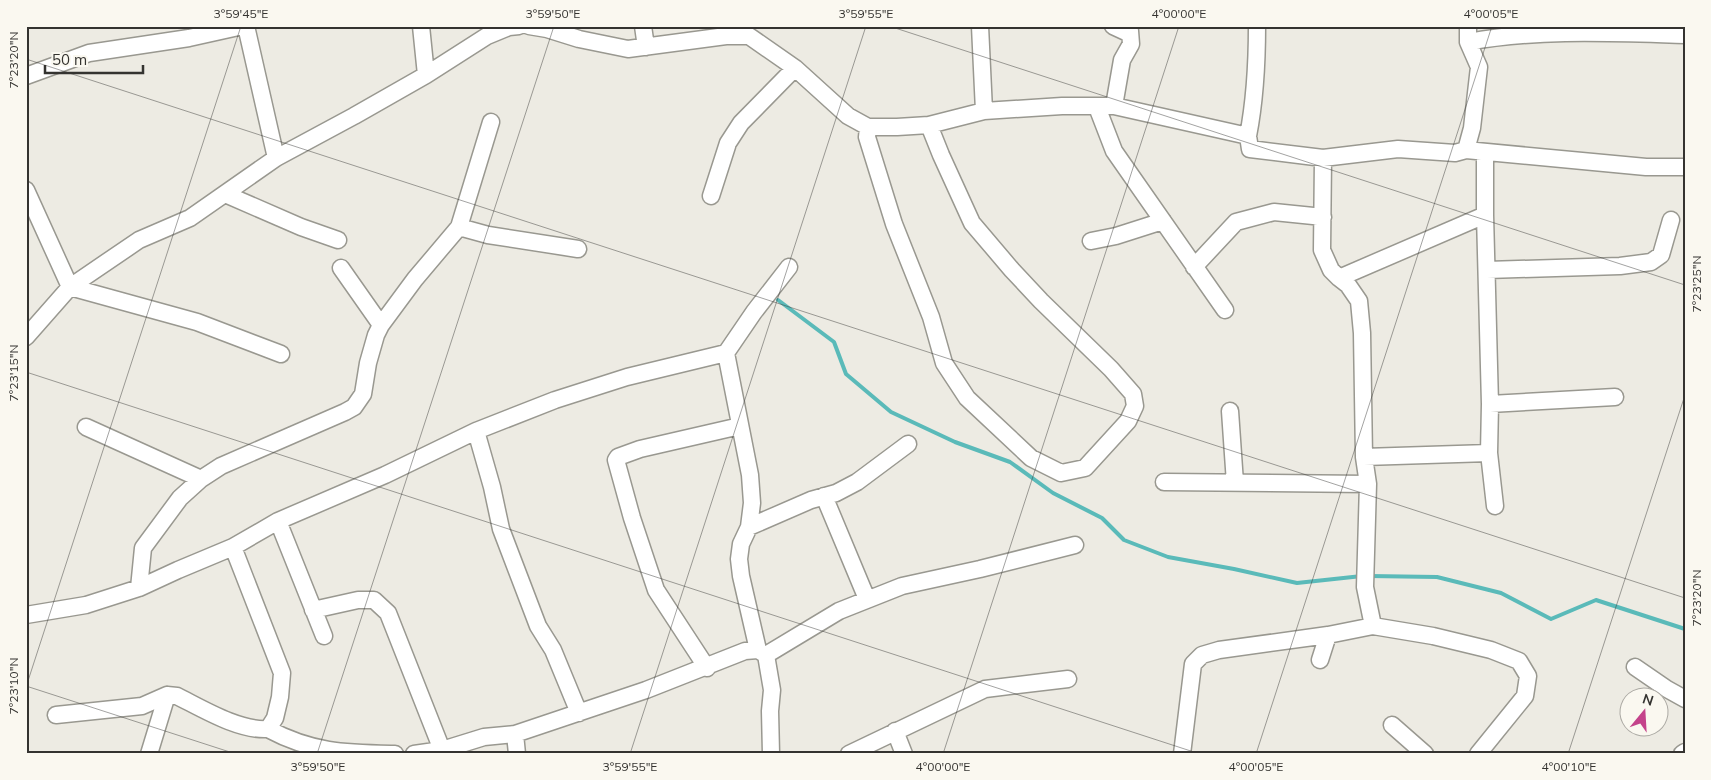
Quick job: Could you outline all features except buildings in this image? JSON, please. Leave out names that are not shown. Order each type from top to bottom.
[{"type":"street","points":[[26,76],[89,53],[190,38],[245,26],[276,158]]},
{"type":"street","points":[[421,26],[426,75]]},
{"type":"street","points":[[26,337],[70,287],[139,240],[190,218],[276,158],[426,75],[487,36],[509,27],[519,26]]},
{"type":"street","points":[[529,26],[547,28],[579,38],[628,48],[755,31],[848,116],[868,127],[930,124],[984,110],[1062,106],[1114,106],[1248,136]]},
{"type":"street","points":[[643,26],[646,47]]},
{"type":"street","points":[[980,26],[984,110]]},
{"type":"street","points":[[1113,26],[1126,32],[1130,30],[1131,44],[1122,60],[1114,106]]},
{"type":"street","points":[[1257,26],[1253,109],[1248,136],[1250,149],[1323,158],[1398,149],[1455,153],[1466,150],[1646,167],[1685,167]]},
{"type":"street","points":[[1466,150],[1472,128],[1480,67],[1468,34],[1494,38],[1545,30],[1640,30],[1685,35]]},
{"type":"street","points":[[711,196],[728,142],[741,123],[796,68]]},
{"type":"street","points":[[1097,107],[1114,151],[1225,310]]},
{"type":"street","points":[[139,588],[143,548],[180,498],[201,479],[221,466],[354,407],[363,394],[368,363],[381,325],[415,279],[459,227],[491,122]]},
{"type":"street","points":[[868,127],[867,137],[894,224],[931,317],[944,363],[967,398],[1031,458],[1061,473],[1085,468],[1128,421],[1135,406],[1133,394],[1111,369],[1035,294],[972,223],[941,155],[930,124]]},
{"type":"street","points":[[1485,152],[1490,404],[1489,453],[1495,506]]},
{"type":"street","points":[[1323,158],[1322,250],[1331,270],[1354,291],[1359,301],[1362,333],[1364,457],[1368,484],[1366,587],[1373,626]]},
{"type":"street","points":[[26,190],[70,287]]},
{"type":"street","points":[[225,194],[301,227],[338,240]]},
{"type":"street","points":[[1194,267],[1236,222],[1274,212],[1323,217]]},
{"type":"street","points":[[1339,278],[1485,215]]},
{"type":"street","points":[[1487,270],[1620,266],[1651,262],[1661,255],[1671,220]]},
{"type":"street","points":[[1091,241],[1116,236],[1163,222]]},
{"type":"street","points":[[459,227],[488,235],[578,249]]},
{"type":"street","points":[[26,615],[86,605],[139,588],[233,547],[278,521],[385,475],[476,432],[555,400],[628,377],[726,353],[754,312],[789,267]]},
{"type":"street","points":[[341,268],[381,325]]},
{"type":"street","points":[[70,287],[197,322],[282,354]]},
{"type":"street","points":[[726,353],[750,475],[752,503],[749,527],[741,544],[739,560],[741,576],[772,690],[770,710],[772,754]]},
{"type":"street","points":[[1490,404],[1615,397]]},
{"type":"street","points":[[1230,411],[1235,483]]},
{"type":"street","points":[[707,668],[656,590],[632,518],[616,460],[618,457],[640,449],[740,426]]},
{"type":"street","points":[[86,427],[201,479]]},
{"type":"street","points":[[476,432],[492,487],[501,529],[538,626],[553,650],[579,713]]},
{"type":"street","points":[[749,527],[811,500],[836,493],[857,482],[908,444]]},
{"type":"street","points":[[1364,457],[1489,453]]},
{"type":"street","points":[[1164,482],[1368,484]]},
{"type":"street","points":[[824,496],[867,599]]},
{"type":"street","points":[[278,521],[324,636]]},
{"type":"street","points":[[313,610],[358,600],[374,600],[388,613],[427,753],[484,737],[514,734],[646,690],[707,668],[745,651],[762,653],[839,611],[902,586],[1075,545]]},
{"type":"street","points":[[233,547],[282,673],[280,697],[275,718],[268,729]]},
{"type":"street","points":[[1182,754],[1193,664],[1202,655],[1219,650],[1328,635],[1373,626],[1433,636],[1491,650],[1519,661],[1528,676],[1525,696],[1478,754]]},
{"type":"street","points":[[1320,660],[1328,635]]},
{"type":"street","points":[[1635,667],[1685,699]]},
{"type":"street","points":[[848,754],[895,730],[985,689],[1068,679]]},
{"type":"street","points":[[149,754],[167,695]]},
{"type":"street","points":[[56,715],[142,706],[167,695],[177,696],[242,726],[258,730],[268,729],[290,740],[321,749],[354,753],[395,754]]},
{"type":"street","points":[[1392,725],[1425,754]]},
{"type":"street","points":[[895,730],[904,754]]},
{"type":"street","points":[[514,734],[517,754]]},
{"type":"waterway","points":[[778,300],[834,342],[846,374],[891,412],[955,442],[1010,462],[1053,493],[1102,518],[1124,540],[1168,557],[1297,583],[1362,576]]},
{"type":"waterway","points":[[1369,576],[1437,577],[1501,593],[1551,619],[1596,600],[1685,629]]}]
